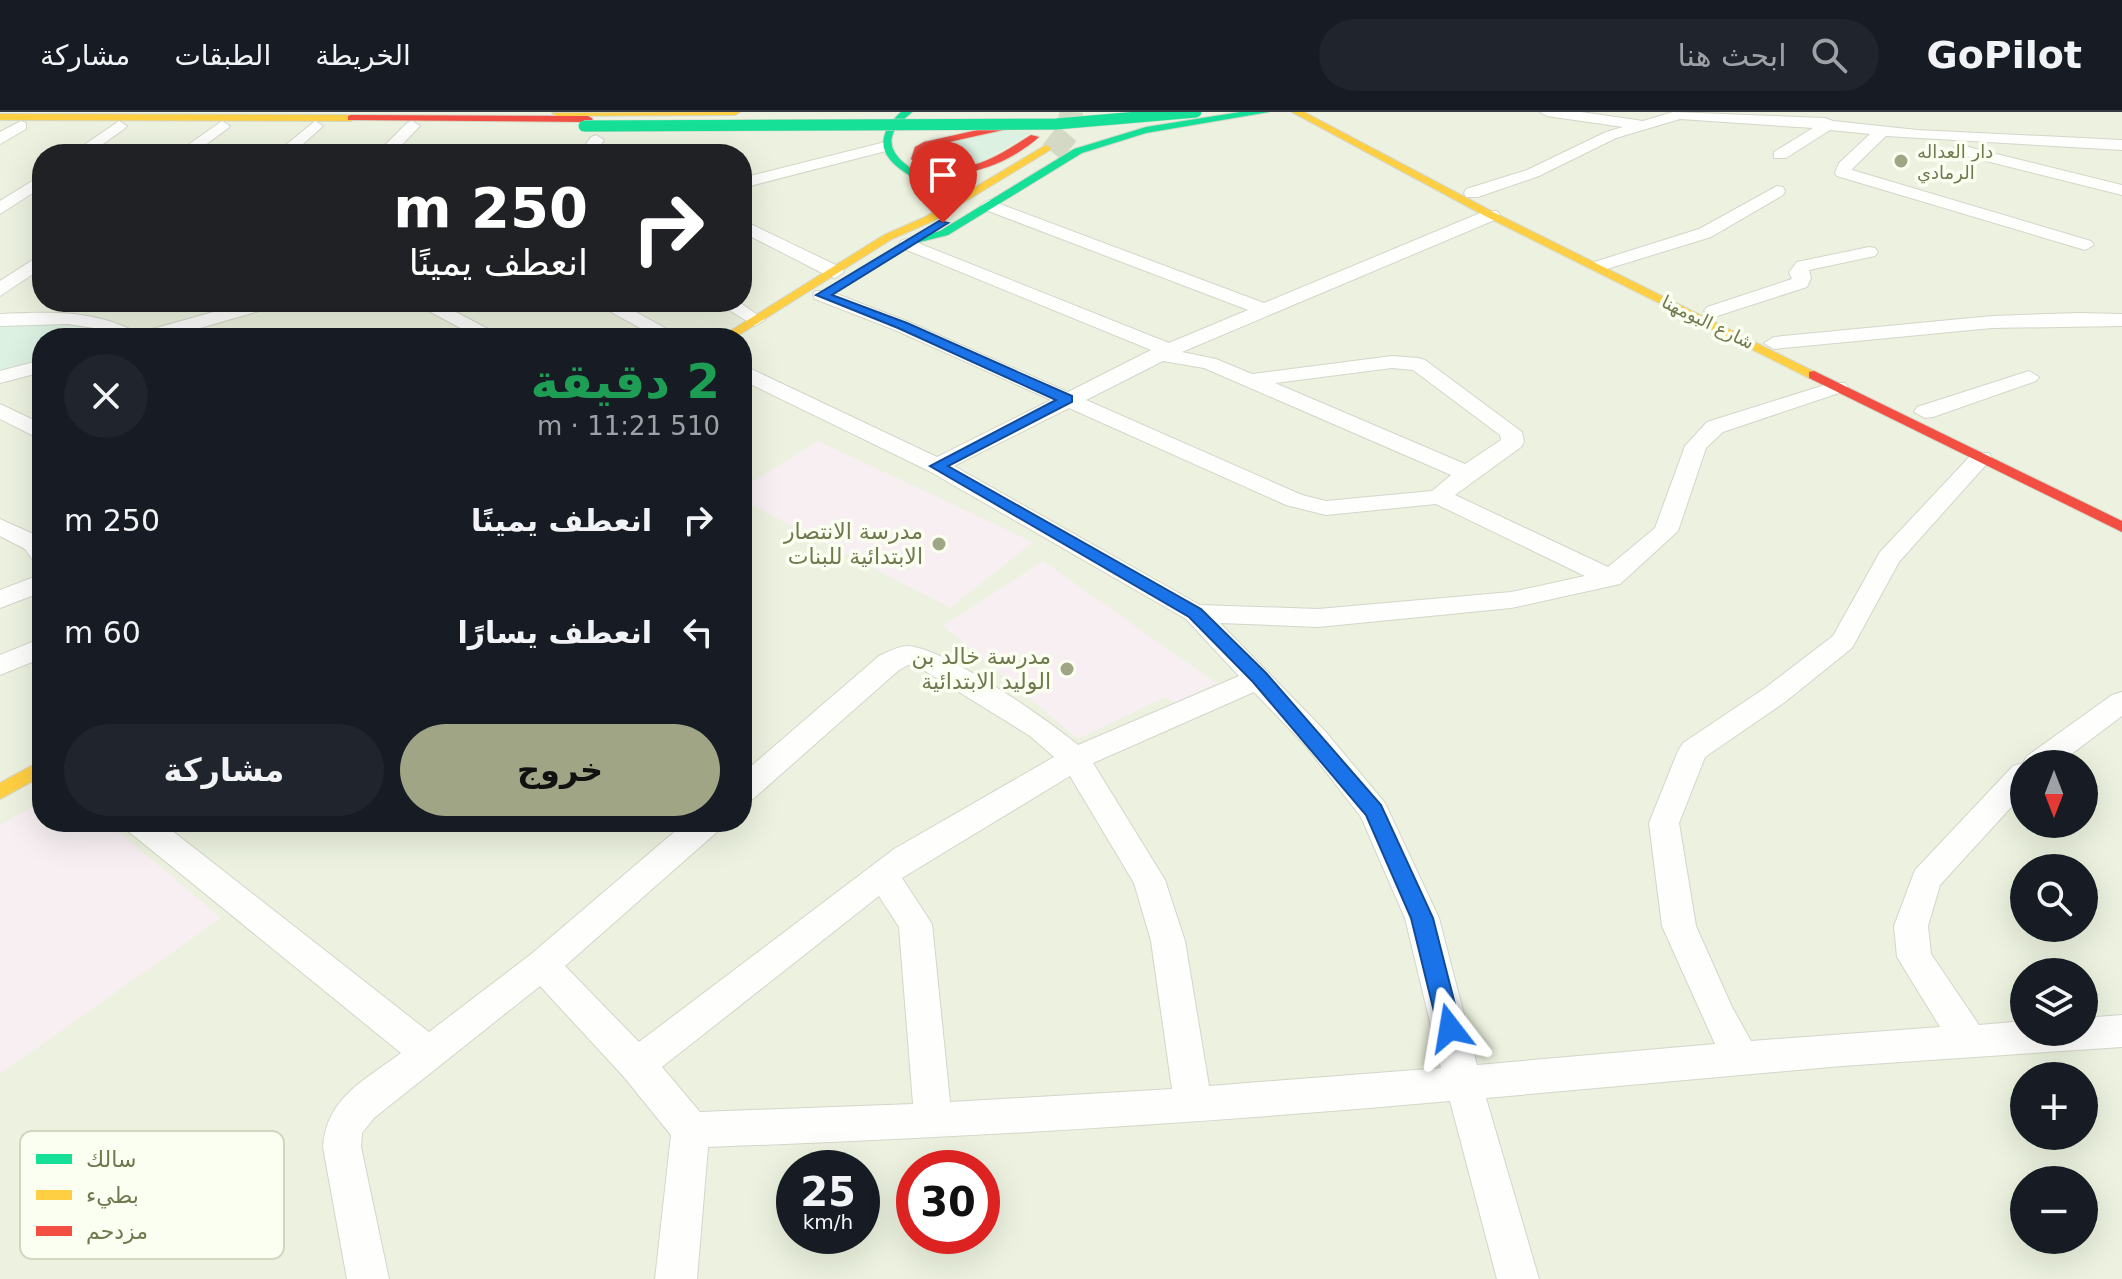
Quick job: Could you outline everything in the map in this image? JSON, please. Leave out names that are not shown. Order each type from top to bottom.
[{"type":"main road","points":[[0,117],[410,118],[505,117],[547,113],[735,112]]},
{"type":"main road","points":[[886,139],[907,112]]},
{"type":"main road","points":[[927,112],[939,118],[935,136],[919,149],[916,159],[940,170],[966,171],[989,165],[1041,140]]},
{"type":"main road","points":[[968,112],[995,117]]},
{"type":"main road","points":[[505,117],[589,128],[1129,112]]},
{"type":"main road","points":[[1136,112],[1156,120],[1188,117]]},
{"type":"main road","points":[[888,237],[892,227],[905,215],[1041,140],[1109,121],[1264,112]]},
{"type":"main road","name":"شارع البومهنا","points":[[1297,112],[1342,130],[2122,510]]},
{"type":"main road","name":"شارع البومهنا","points":[[1320,112],[1342,130],[1491,215],[2122,527]]},
{"type":"main road","points":[[742,328],[822,295],[910,243],[1041,140],[1050,113]]},
{"type":"main road","points":[[1072,113],[1079,137],[1078,151]]},
{"type":"main road","points":[[910,243],[938,236],[1078,151],[1130,132],[1188,117]]},
{"type":"main road","points":[[0,126],[315,126],[410,118],[441,126],[572,132],[886,139],[975,132],[1041,140]]},
{"type":"main road","points":[[441,126],[1041,140]]},
{"type":"main road","points":[[886,139],[895,161],[946,192]]},
{"type":"main road","points":[[752,336],[835,272],[888,237],[929,219],[1041,140]]},
{"type":"main road","points":[[0,792],[32,773]]},
{"type":"street","points":[[1547,112],[1641,124]]},
{"type":"street","points":[[1816,112],[1828,125]]},
{"type":"street","points":[[1472,193],[1533,173],[1641,124],[1679,115],[1724,115],[1890,132],[2122,145]]},
{"type":"street","points":[[391,144],[410,118]]},
{"type":"street","points":[[1780,155],[1828,125]]},
{"type":"street","points":[[0,139],[21,126]]},
{"type":"street","points":[[93,144],[119,126]]},
{"type":"street","points":[[197,144],[222,126]]},
{"type":"street","points":[[294,144],[315,126]]},
{"type":"street","points":[[588,144],[589,128]]},
{"type":"street","points":[[1890,132],[2122,190]]},
{"type":"street","points":[[1890,132],[1845,166],[1843,173],[2085,245]]},
{"type":"street","points":[[752,180],[886,139]]},
{"type":"street","points":[[0,188],[32,185]]},
{"type":"street","points":[[0,209],[32,189]]},
{"type":"street","points":[[1597,267],[1705,233],[1777,191]]},
{"type":"street","points":[[989,205],[1262,309]]},
{"type":"street","points":[[937,466],[1164,352],[1491,215]]},
{"type":"street","points":[[752,230],[835,272]]},
{"type":"street","points":[[910,243],[1164,352],[1209,363],[1252,380],[1467,473]]},
{"type":"street","points":[[1714,311],[1800,283],[1802,278],[1798,272],[1803,266],[1869,252]]},
{"type":"street","points":[[13,262],[32,261]]},
{"type":"street","points":[[0,290],[32,267]]},
{"type":"street","points":[[822,295],[902,326],[1294,500],[1326,508],[1439,497],[1611,578]]},
{"type":"street","points":[[179,328],[235,312]]},
{"type":"street","points":[[442,312],[475,328]]},
{"type":"street","points":[[622,312],[654,328]]},
{"type":"street","points":[[742,312],[755,320]]},
{"type":"street","points":[[1774,343],[1987,324],[2086,318],[2122,320]]},
{"type":"street","points":[[0,320],[88,319],[116,328]]},
{"type":"street","points":[[193,324],[200,328]]},
{"type":"street","points":[[1252,380],[1392,362],[1418,364],[1511,432],[1513,442],[1467,473],[1439,497]]},
{"type":"street","points":[[0,377],[32,369]]},
{"type":"street","points":[[752,377],[937,466],[1195,613],[1260,678],[1374,811],[1422,918],[1463,1083],[1518,1279]]},
{"type":"street","points":[[1925,412],[2029,377]]},
{"type":"street","points":[[1195,613],[1318,618],[1511,600],[1611,578],[1666,531],[1696,446],[1715,427],[1838,387]]},
{"type":"street","points":[[0,410],[32,422]]},
{"type":"street","points":[[1742,1059],[1719,1017],[1679,926],[1664,823],[1693,751],[1775,695],[1843,642],[1889,558],[1981,458]]},
{"type":"street","points":[[0,526],[32,543]]},
{"type":"street","points":[[0,600],[32,586]]},
{"type":"street","points":[[0,666],[32,652]]},
{"type":"street","points":[[752,782],[889,663],[905,655],[924,658],[1040,729],[1075,759],[1149,880],[1168,941],[1193,1105]]},
{"type":"street","points":[[637,1065],[905,858],[1075,759],[1260,678]]},
{"type":"street","points":[[2056,750],[2122,702]]},
{"type":"street","points":[[1970,1042],[1914,957],[1911,926],[1926,879],[2010,789]]},
{"type":"street","points":[[152,832],[429,1053]]},
{"type":"street","points":[[368,1279],[342,1147],[343,1126],[361,1106],[542,965],[695,832]]},
{"type":"street","points":[[883,876],[915,924],[933,1121]]},
{"type":"street","points":[[542,965],[637,1065],[691,1130],[676,1279]]},
{"type":"street","points":[[691,1130],[933,1121],[1193,1105],[2122,1031]]},
{"type":"shaded area","points":[[0,112],[2122,112],[2122,1279],[0,1279]]},
{"type":"shaded area","points":[[994,131],[1032,132],[975,166],[937,165],[925,152]]},
{"type":"shaded area","points":[[0,320],[99,321],[113,328],[32,328],[32,369],[0,378]]},
{"type":"shaded area","points":[[818,441],[1033,542],[950,608],[752,505],[752,482]]},
{"type":"shaded area","points":[[1043,561],[1216,683],[1175,703],[1165,697],[1078,739],[943,626]]},
{"type":"shaded area","points":[[32,807],[32,832],[119,832],[221,918],[0,1074],[0,825]]},
{"type":"tunnel","points":[[1052,152],[1070,130],[1071,112]]},
{"type":"traffic: fast","points":[[907,112],[892,126],[886,138],[888,149],[905,168],[946,192]]},
{"type":"traffic: fast","points":[[584,126],[1056,124],[1196,112]]},
{"type":"traffic: fast","points":[[912,241],[944,233],[1078,151],[1146,130],[1264,112]]},
{"type":"traffic: slow","points":[[557,113],[735,112]]},
{"type":"traffic: slow","points":[[1297,112],[1491,215],[1814,375]]},
{"type":"traffic: slow","points":[[0,117],[351,118]]},
{"type":"traffic: slow","points":[[741,328],[888,237],[929,219],[1046,148]]},
{"type":"traffic: slow","points":[[0,792],[32,773]]},
{"type":"traffic: jam","points":[[351,118],[588,119]]},
{"type":"traffic: jam","points":[[1009,126],[928,144],[919,149],[916,159],[948,170],[977,168],[1034,137]]},
{"type":"traffic: jam","points":[[1814,375],[2122,527]]},
{"type":"place","name":"دار العداله الرمادي","points":[[1901,161]]},
{"type":"place","name":"مدرسة الانتصار الابتدائية للبنات","points":[[939,544]]},
{"type":"place","name":"مدرسة خالد بن الوليد الابتدائية","points":[[1067,669]]},
{"type":"route","points":[[943,223],[822,295],[902,326],[1067,399],[937,466],[1195,613],[1315,738],[1374,811],[1402,867],[1422,918],[1450,1028]]}]
